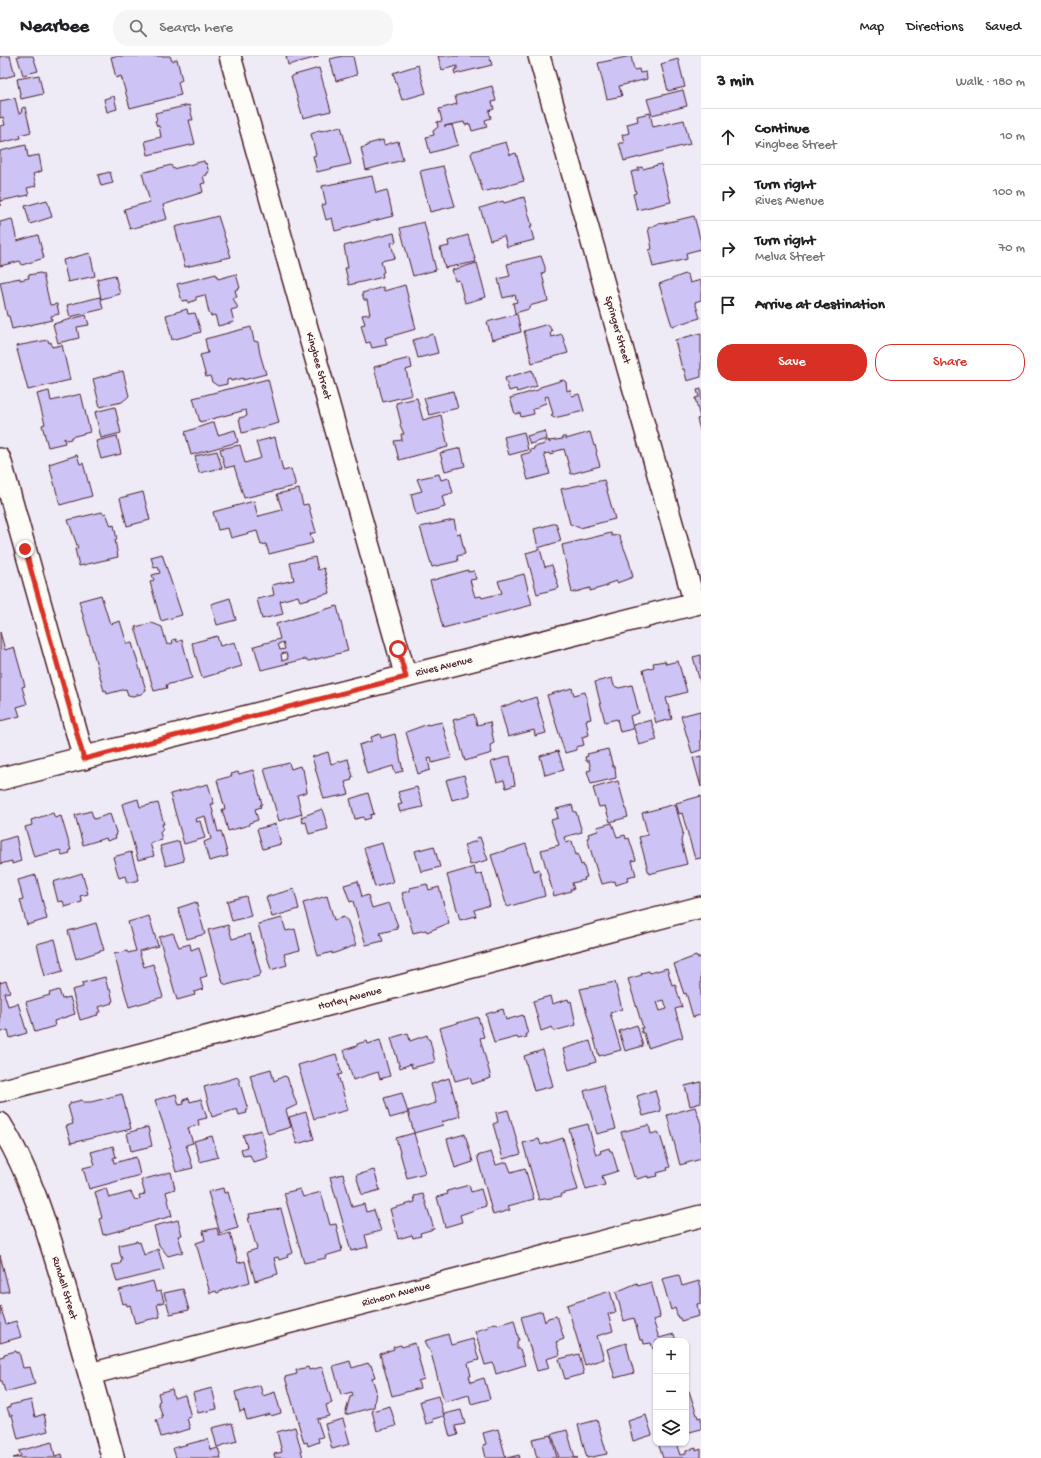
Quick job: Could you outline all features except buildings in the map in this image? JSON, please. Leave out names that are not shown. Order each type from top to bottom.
[{"type":"street","name":"Kingbee Street","points":[[230,56],[406,677]]},
{"type":"street","name":"Springer Street","points":[[539,56],[698,603]]},
{"type":"street","points":[[0,459],[84,759]]},
{"type":"street","name":"Rives Avenue","points":[[0,779],[698,603]]},
{"type":"street","name":"Horley Avenue","points":[[0,1091],[701,907]]},
{"type":"street","name":"Rundell Street","points":[[0,1124],[23,1166],[38,1205],[90,1374],[113,1458]]},
{"type":"street","name":"Richeon Avenue","points":[[90,1374],[701,1216]]},
{"type":"route","points":[[25,549],[84,759],[406,677],[398,649]]}]
